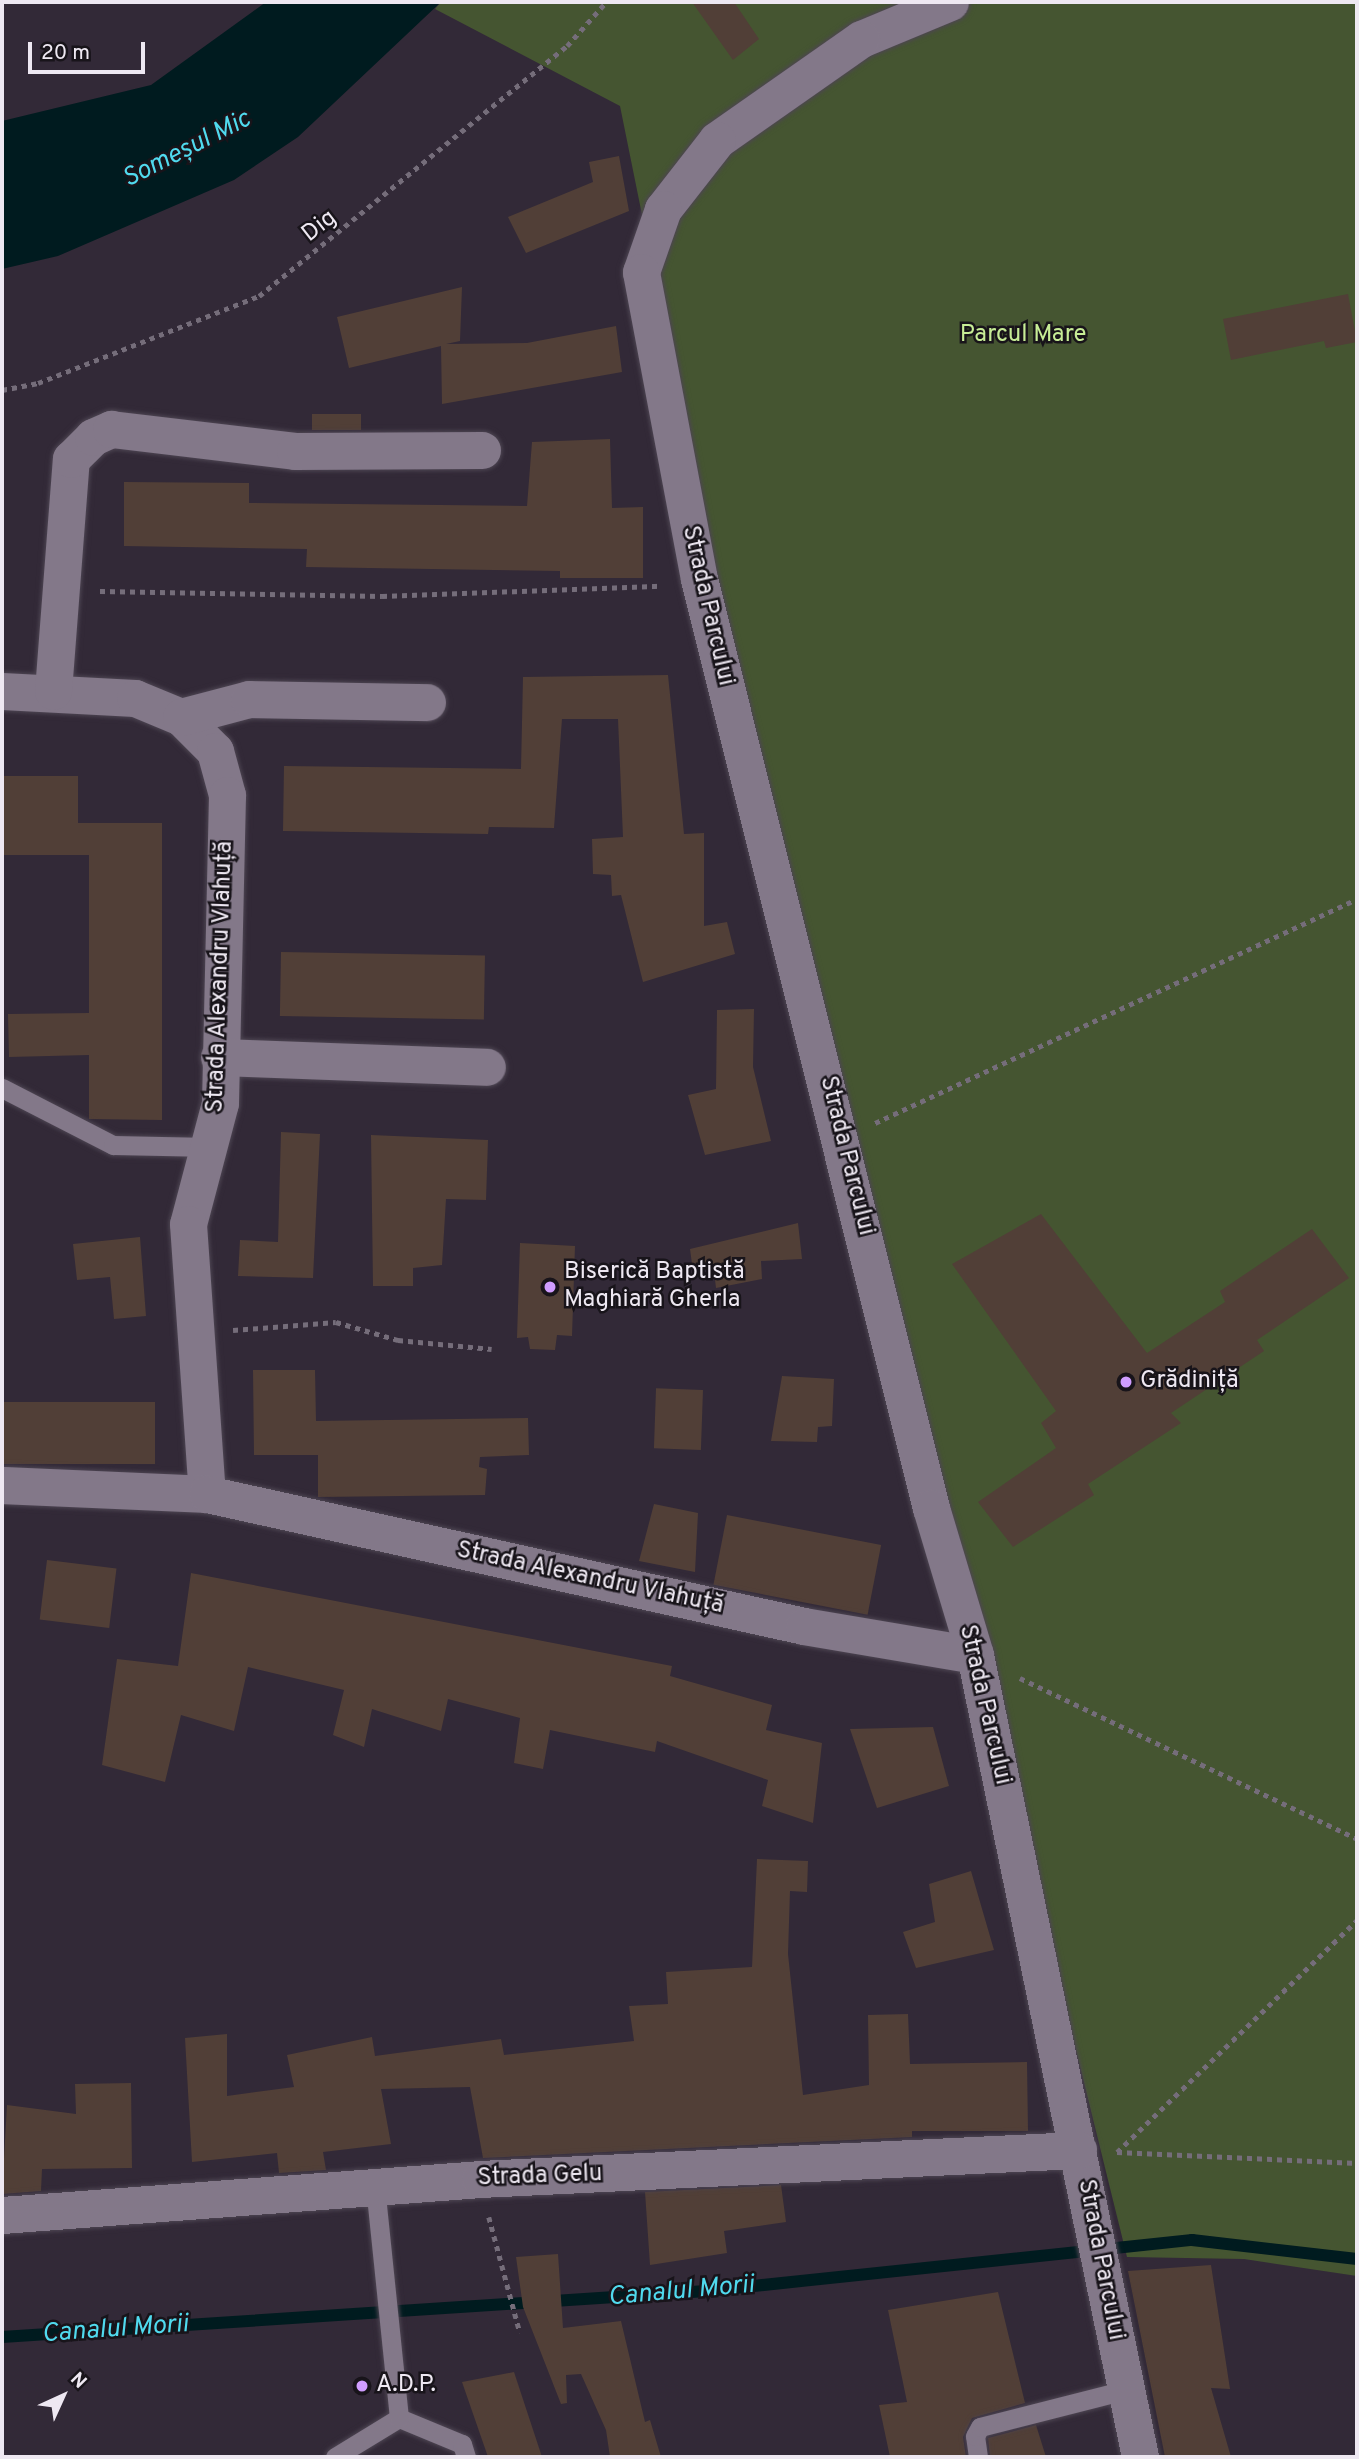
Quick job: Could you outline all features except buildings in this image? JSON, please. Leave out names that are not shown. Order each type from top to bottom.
[{"type":"street","name":"Strada Parcului","points":[[950,2],[861,39],[789,84],[717,140],[663,209],[641,272],[700,584],[841,1134],[931,1508],[975,1655],[1140,2457]]},
{"type":"street","points":[[53,691],[71,459],[93,437],[111,429],[295,451],[482,450]]},
{"type":"street","points":[[2,691],[53,691],[135,698],[181,717],[249,699],[427,702]]},
{"type":"street","name":"Strada Alexandru Vlahuță","points":[[181,717],[215,751],[227,808],[219,1056],[220,1103],[211,1147],[187,1224],[207,1494]]},
{"type":"street","points":[[219,1056],[487,1067]]},
{"type":"street","name":"Strada Alexandru Vlahuță","points":[[2,1485],[207,1494],[804,1626],[975,1655]]},
{"type":"street","name":"Strada Gelu","points":[[2,2215],[480,2179],[1078,2150]]},
{"type":"lane","points":[[2,1088],[113,1145],[211,1147]]},
{"type":"lane","points":[[375,2187],[381,2283],[399,2418]]},
{"type":"lane","points":[[978,2457],[975,2437],[980,2427],[1125,2390]]},
{"type":"lane","points":[[335,2457],[399,2418]]},
{"type":"lane","points":[[399,2418],[462,2444],[466,2457]]},
{"type":"path","name":"Dig","points":[[2,390],[38,383],[259,296],[556,55],[606,2]]},
{"type":"path","points":[[60,591],[382,596],[700,584]]},
{"type":"path","points":[[841,1134],[1357,899]]},
{"type":"path","points":[[194,1330],[277,1330],[336,1322],[398,1340],[492,1349]]},
{"type":"path","points":[[975,1655],[1357,1839]]},
{"type":"path","points":[[1116,2152],[1357,1920]]},
{"type":"path","points":[[1078,2150],[1357,2162]]},
{"type":"path","points":[[480,2179],[505,2285],[520,2333]]},
{"type":"green space","name":"Parcul Mare","points":[[441,2],[1357,2],[1357,2276],[1244,2259],[1127,2257],[727,635],[620,106],[435,9]]},
{"type":"water","name":"Someșul Mic","points":[[266,2],[441,2],[298,137],[234,180],[58,256],[2,269],[2,121],[151,85]]},
{"type":"waterway","name":"Canalul Morii","points":[[2,2337],[706,2291],[1192,2240],[1357,2259]]},
{"type":"place","name":"Biserică Baptistă Maghiară Gherla","points":[[550,1287]]},
{"type":"place","name":"Grădiniță","points":[[1126,1382]]},
{"type":"place","name":"A.D.P.","points":[[362,2386]]}]
